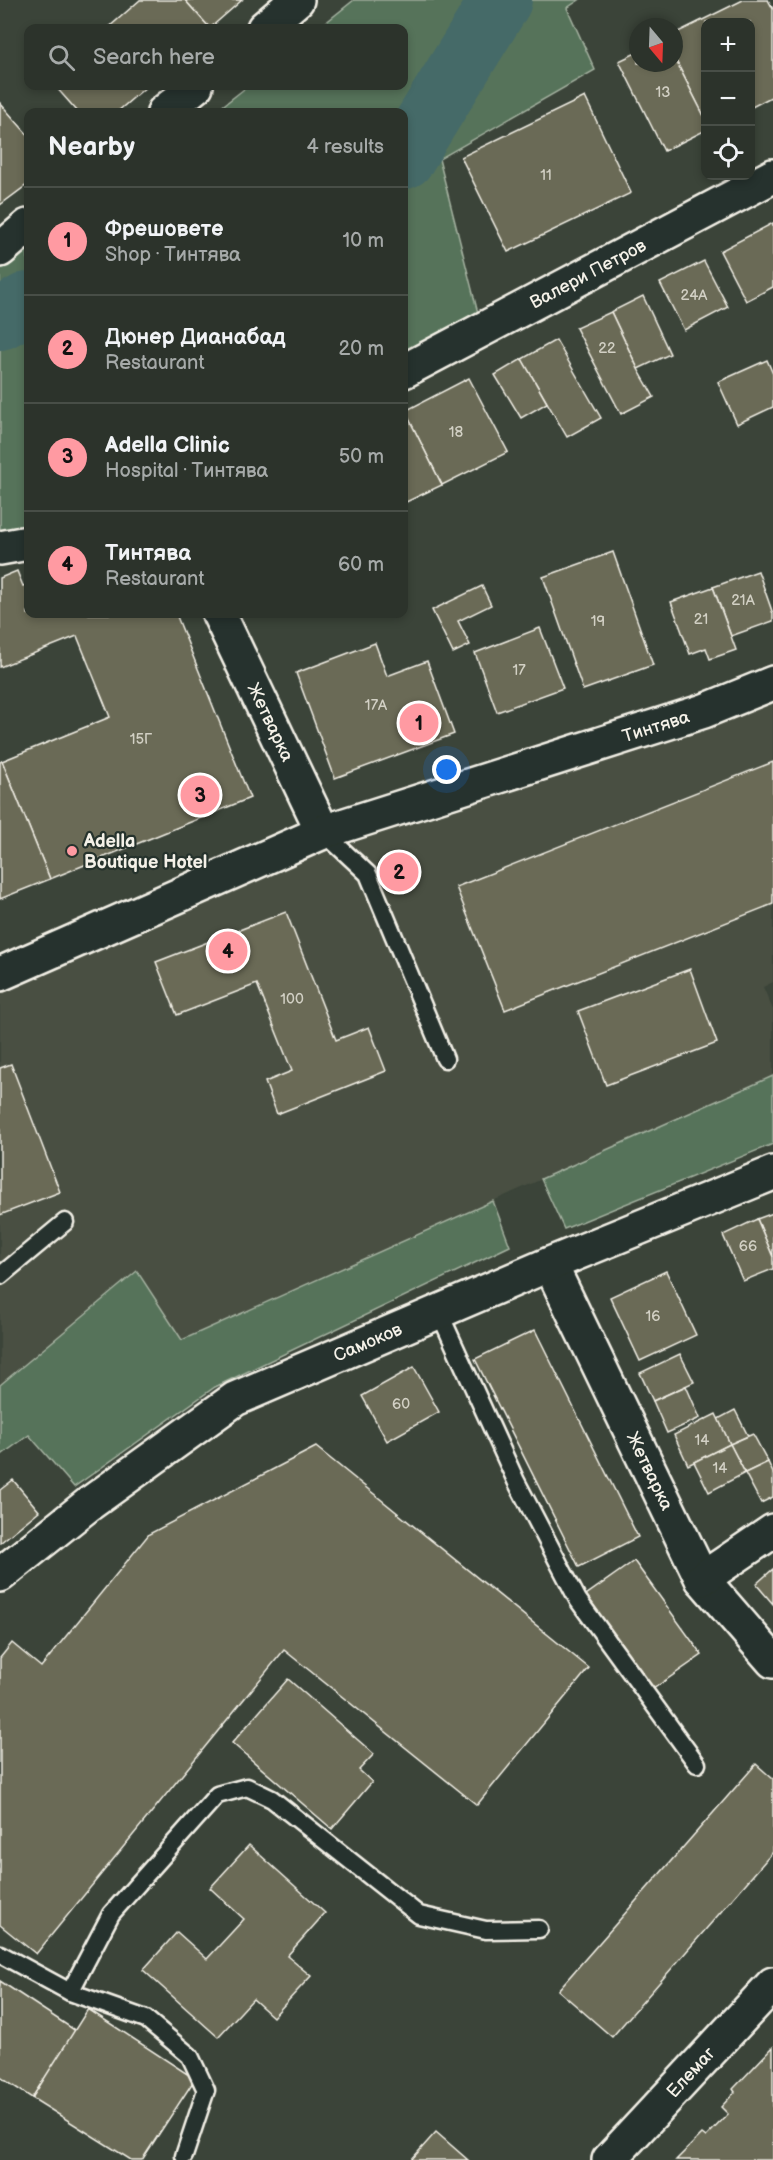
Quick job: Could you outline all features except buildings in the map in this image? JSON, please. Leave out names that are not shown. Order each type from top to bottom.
[{"type":"street","points":[[169,108],[191,90]]},
{"type":"street","name":"Валери Петров","points":[[408,369],[773,176]]},
{"type":"street","points":[[0,250],[24,229]]},
{"type":"street","points":[[0,548],[24,544]]},
{"type":"street","name":"Жетварка","points":[[221,618],[323,832]]},
{"type":"street","name":"Тинтява","points":[[0,974],[323,832],[704,711],[773,683]]},
{"type":"street","name":"Самоков","points":[[0,1575],[89,1504],[235,1399],[550,1264],[773,1173]]},
{"type":"street","name":"Жетварка","points":[[550,1264],[702,1579],[773,1661]]},
{"type":"street","points":[[702,1579],[773,1531]]},
{"type":"street","name":"Елемаг","points":[[609,2160],[773,1984]]},
{"type":"lane","points":[[323,832],[368,874],[445,1059]]},
{"type":"lane","points":[[0,1276],[64,1222]]},
{"type":"lane","points":[[439,1312],[516,1481],[578,1600],[697,1764]]},
{"type":"lane","points":[[70,1992],[111,1914],[217,1795],[247,1787],[272,1799],[419,1914],[486,1930],[539,1929]]},
{"type":"lane","points":[[0,1954],[70,1992],[146,2019],[190,2056],[206,2090],[184,2156]]},
{"type":"shaded area","points":[[773,683],[773,982],[763,987],[773,1010],[773,1076],[181,1340],[137,1272],[0,1385],[0,974],[323,832]]},
{"type":"green space","points":[[354,0],[579,0],[567,8],[595,70],[439,159],[482,329],[408,368],[408,108],[220,108],[243,90],[408,90],[408,24],[324,24]]},
{"type":"green space","points":[[24,246],[24,544],[0,548],[0,260]]},
{"type":"green space","points":[[773,1076],[773,1144],[564,1229],[541,1179]]},
{"type":"green space","points":[[493,1201],[510,1246],[215,1387],[74,1487],[29,1435],[0,1456],[0,1385],[137,1271],[182,1340]]},
{"type":"waterway","points":[[408,151],[501,0]]},
{"type":"waterway","points":[[0,319],[24,305]]},
{"type":"place","name":"Фрешовете","points":[[419,723]]},
{"type":"place","name":"Adella Clinic","points":[[200,795]]},
{"type":"place","name":"Adella Boutique Hotel","points":[[72,851]]},
{"type":"place","name":"Дюнер Дианабад","points":[[399,872]]},
{"type":"place","name":"Тинтява","points":[[228,951]]}]
